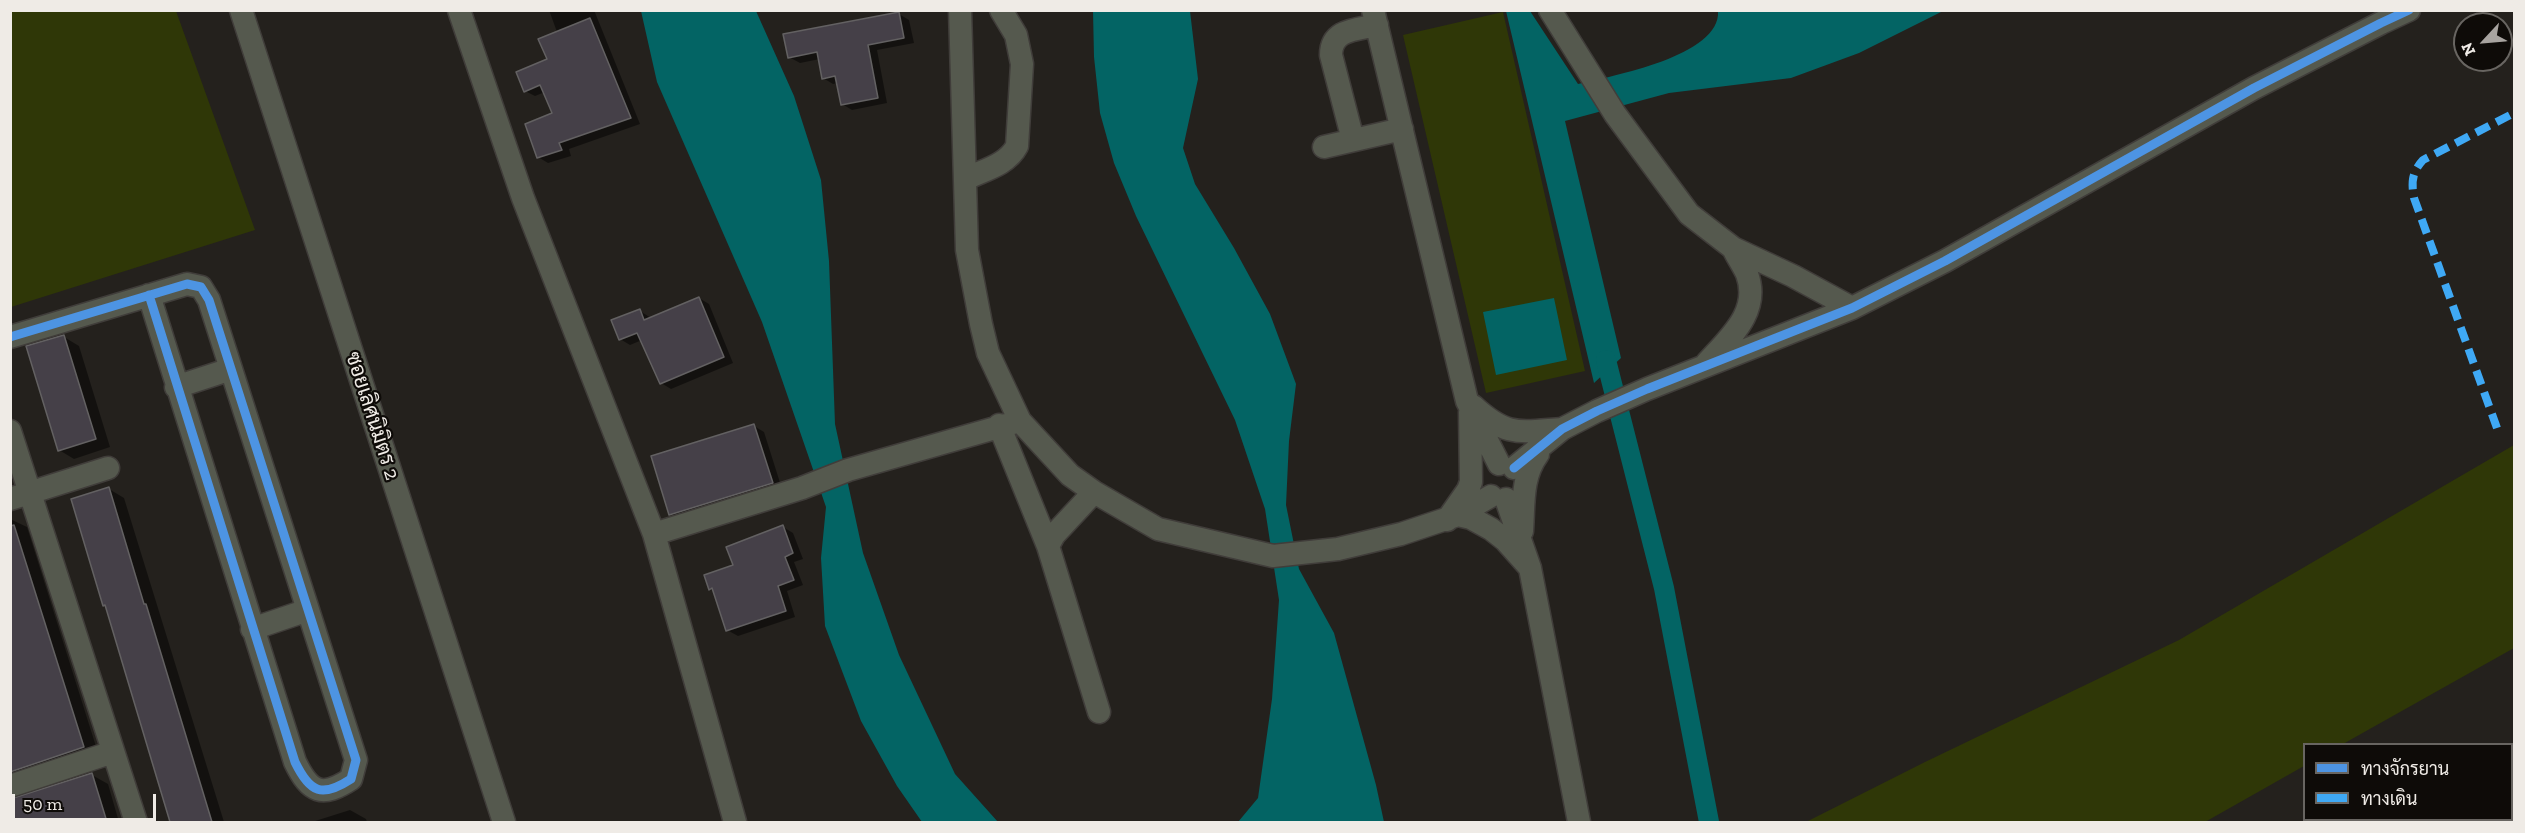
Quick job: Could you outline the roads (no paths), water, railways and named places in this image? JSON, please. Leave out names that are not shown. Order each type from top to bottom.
[{"type":"street","name":"ซอยเลิศนิมิตร 2","points":[[241,10],[504,822]]},
{"type":"street","points":[[459,10],[519,187],[654,534],[735,822]]},
{"type":"street","points":[[960,10],[968,250],[976,305],[988,353],[1099,712]]},
{"type":"street","points":[[965,178],[1005,161],[1013,154],[1017,146],[1022,64],[1016,35],[1001,10]]},
{"type":"street","points":[[1550,10],[1615,114],[1689,214],[1733,248],[1793,276],[1852,308]]},
{"type":"street","points":[[1579,822],[1530,568],[1522,545],[1498,497],[1486,490],[1485,474],[1490,468],[1506,466],[1597,411],[1647,388],[1852,308],[1946,261],[2379,17],[2409,10]]},
{"type":"street","points":[[1353,140],[1330,56],[1331,44],[1335,38],[1375,18],[1469,403],[1471,482],[1452,518]]},
{"type":"street","points":[[1324,147],[1402,129]]},
{"type":"street","points":[[1703,367],[1742,324],[1750,300],[1747,275],[1733,248]]},
{"type":"street","points":[[10,337],[149,295],[187,284],[201,287],[209,300],[356,760],[351,779],[336,789],[319,791],[304,782],[295,762],[149,295]]},
{"type":"street","points":[[176,387],[231,369]]},
{"type":"street","points":[[1469,403],[1491,423],[1507,430],[1558,433]]},
{"type":"street","points":[[1469,403],[1506,466]]},
{"type":"street","points":[[654,534],[802,488],[848,470],[1010,422]]},
{"type":"street","points":[[1010,422],[1070,475],[1094,492],[1158,528],[1263,554],[1284,555],[1338,549],[1452,518],[1498,497]]},
{"type":"street","points":[[10,431],[20,496],[136,822]]},
{"type":"street","points":[[1522,545],[1525,481],[1528,469],[1558,433]]},
{"type":"street","points":[[20,496],[108,468]]},
{"type":"street","points":[[1048,546],[1059,529],[1094,492]]},
{"type":"street","points":[[1452,518],[1471,518],[1491,529],[1505,540],[1530,568]]},
{"type":"street","points":[[252,628],[308,610]]},
{"type":"street","points":[[10,786],[113,753]]},
{"type":"water","points":[[641,11],[756,11],[794,96],[821,180],[829,261],[835,424],[863,553],[899,655],[955,774],[998,822],[922,822],[897,786],[861,721],[825,626],[821,558],[826,507],[762,322],[657,82]]},
{"type":"water","points":[[1093,11],[1190,11],[1198,79],[1183,148],[1195,184],[1270,314],[1296,384],[1289,441],[1286,505],[1299,569],[1334,633],[1384,822],[1238,822],[1258,798],[1272,699],[1279,600],[1265,509],[1235,420],[1136,216],[1114,163],[1100,113],[1094,57]]},
{"type":"water","points":[[1506,11],[1530,11],[1578,84],[1615,76],[1684,52],[1702,40],[1714,27],[1718,11],[1943,11],[1859,53],[1791,78],[1669,93],[1565,121],[1621,358],[1594,383]]},
{"type":"water","points":[[1554,298],[1567,360],[1496,375],[1483,312]]},
{"type":"waterway","points":[[1606,360],[1664,588],[1709,822]]}]
